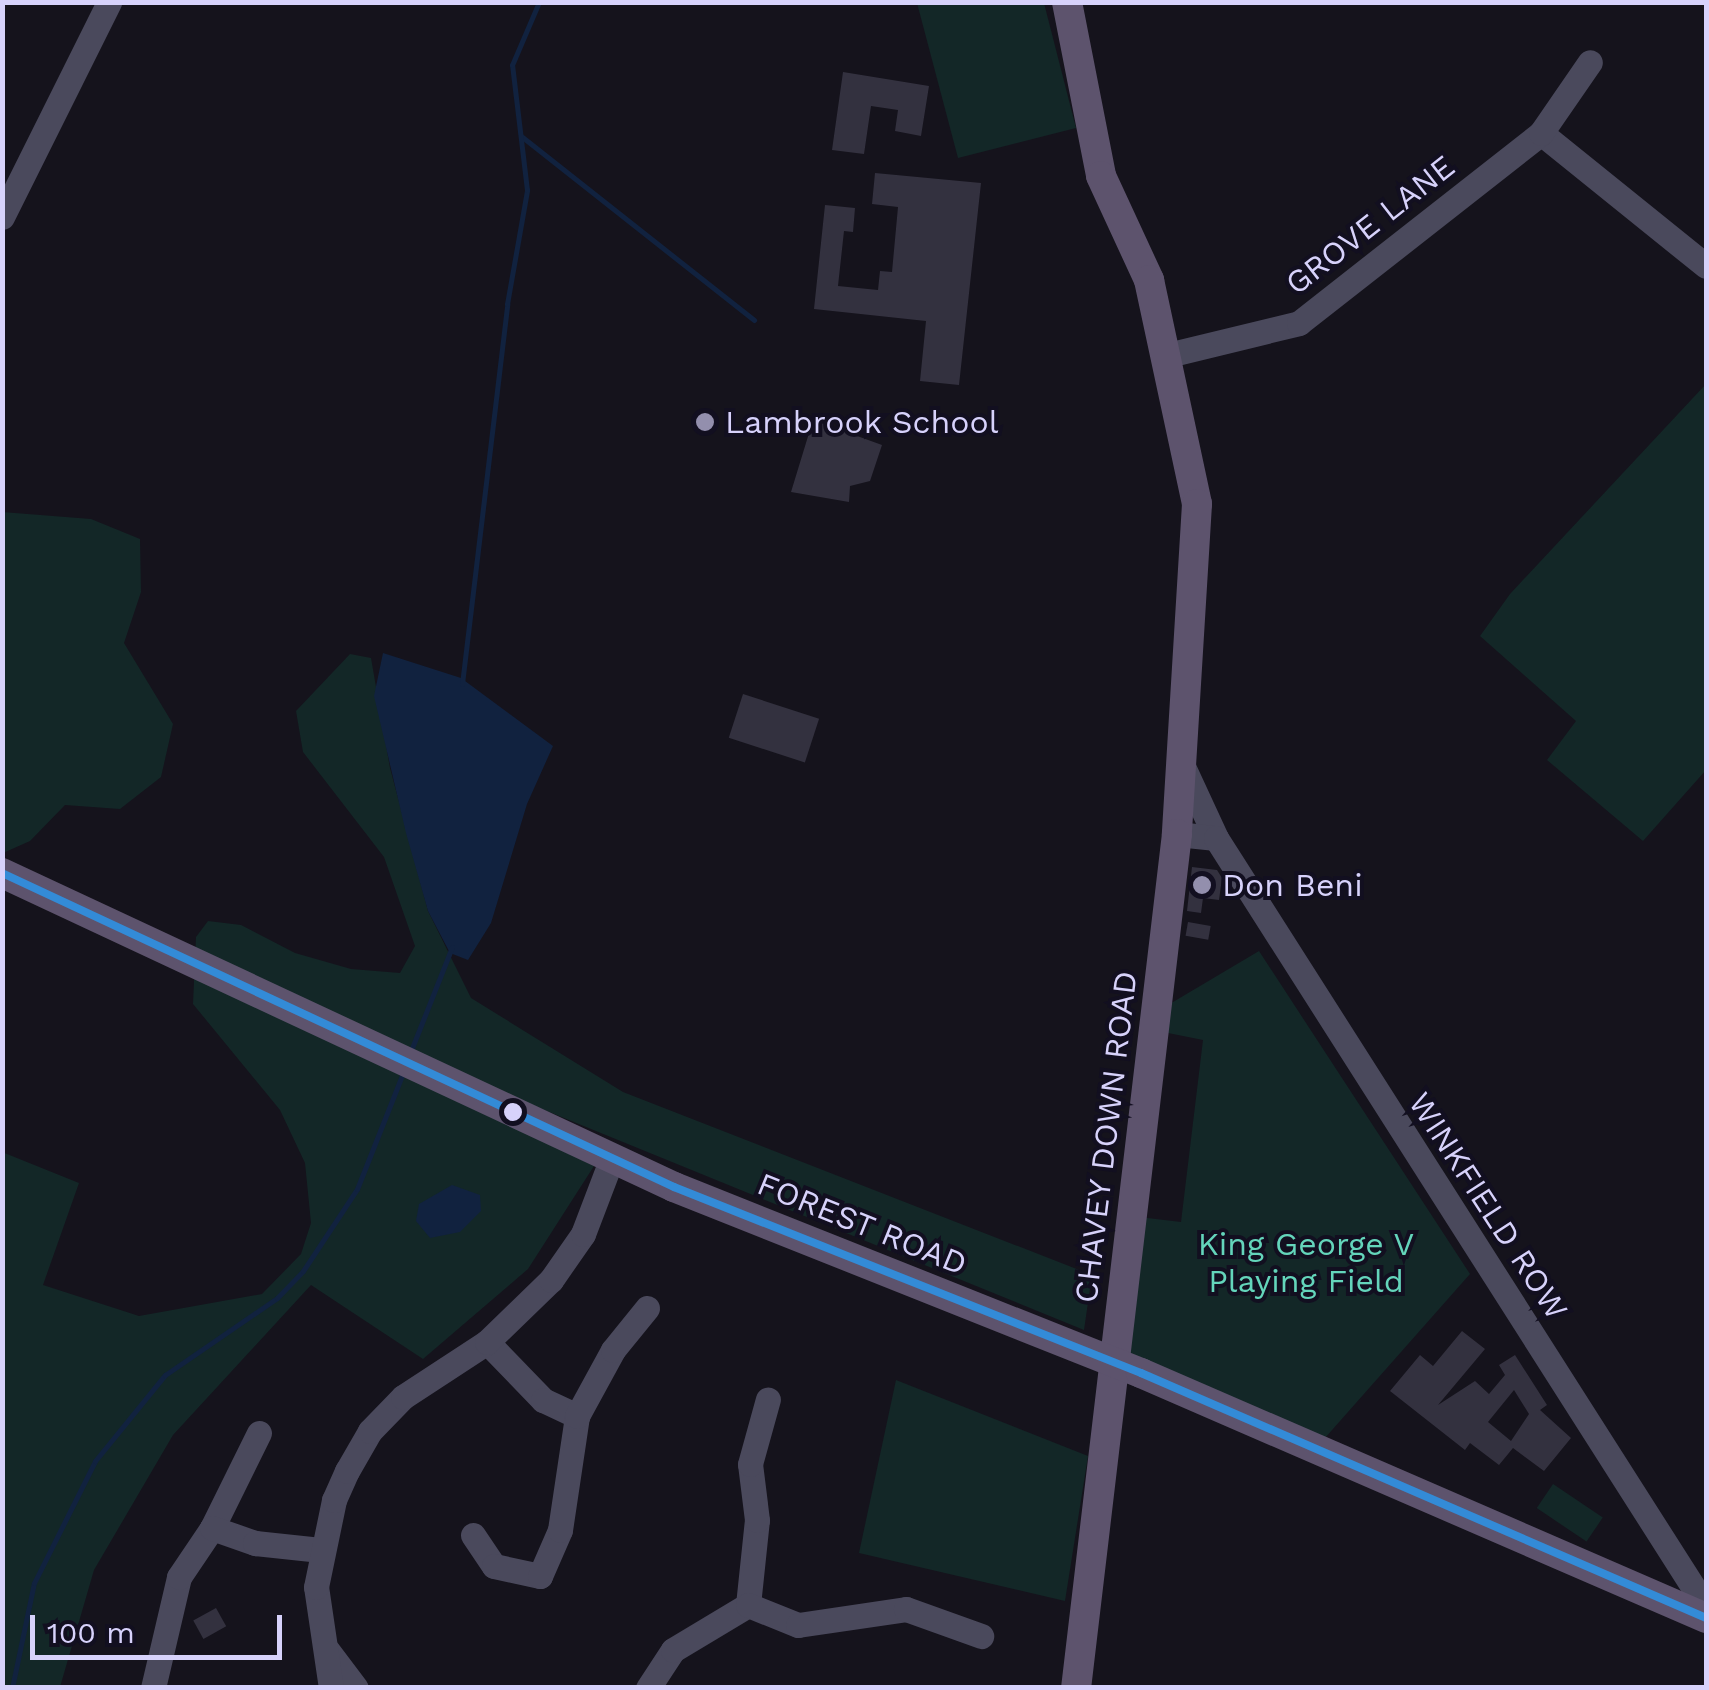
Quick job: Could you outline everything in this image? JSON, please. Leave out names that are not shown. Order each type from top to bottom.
[{"type":"main road","name":"WINKFIELD ROW","points":[[1068,2],[1101,176],[1149,280],[1168,354],[1197,504],[1176,834]]},
{"type":"main road","name":"CHAVEY DOWN ROAD","points":[[1076,1688],[1176,834]]},
{"type":"main road","name":"FOREST ROAD","points":[[2,873],[612,1158],[1115,1362],[1706,1618]]},
{"type":"street","points":[[2,217],[108,2]]},
{"type":"street","name":"GROVE LANE","points":[[1168,354],[1299,323],[1541,133],[1590,62]]},
{"type":"street","points":[[1541,133],[1706,266]]},
{"type":"street","name":"WINKFIELD ROW","points":[[1178,756],[1216,838],[1706,1607]]},
{"type":"street","points":[[1176,834],[1216,838]]},
{"type":"street","points":[[331,1688],[316,1586],[321,1550],[334,1500],[370,1431],[426,1377],[487,1342],[551,1280],[573,1249],[612,1158]]},
{"type":"street","points":[[473,1535],[494,1566],[540,1576],[560,1530],[578,1416],[613,1350],[647,1308]]},
{"type":"street","points":[[487,1342],[543,1400],[578,1416]]},
{"type":"street","points":[[748,1605],[757,1520],[750,1464],[768,1399]]},
{"type":"street","points":[[153,1688],[178,1577],[212,1528],[259,1433]]},
{"type":"street","points":[[212,1528],[255,1543],[321,1550]]},
{"type":"street","points":[[648,1688],[673,1650],[703,1626],[748,1605],[798,1625],[906,1609],[981,1636]]},
{"type":"street","points":[[325,1647],[356,1688]]},
{"type":"green space","points":[[917,3],[1044,3],[1076,128],[958,158]]},
{"type":"green space","points":[[1706,384],[1706,770],[1643,841],[1547,760],[1576,721],[1480,636],[1510,594]]},
{"type":"green space","points":[[2,512],[91,519],[140,539],[141,592],[124,643],[173,724],[161,777],[120,809],[65,805],[30,841],[3,853]]},
{"type":"green space","points":[[350,654],[371,658],[390,768],[428,911],[471,998],[623,1092],[1092,1275],[1084,1330],[515,1098],[506,1123],[594,1166],[528,1269],[423,1359],[311,1285],[173,1435],[94,1570],[60,1687],[3,1687],[2,1152],[79,1183],[43,1285],[139,1316],[262,1294],[301,1254],[311,1223],[305,1163],[280,1110],[193,1004],[196,937],[208,921],[241,925],[295,953],[351,969],[400,973],[415,946],[384,857],[303,752],[296,711]]},
{"type":"green space","name":"King George V Playing Field","points":[[1259,951],[1470,1274],[1325,1438],[1126,1354],[1139,1217],[1181,1222],[1203,1040],[1163,1032],[1168,1005]]},
{"type":"green space","points":[[896,1380],[1088,1456],[1065,1601],[859,1553]]},
{"type":"green space","points":[[1553,1484],[1603,1518],[1587,1542],[1537,1508]]},
{"type":"water","points":[[383,653],[461,678],[553,746],[527,804],[491,923],[468,960],[450,953],[428,911],[406,833],[374,696]]},
{"type":"water","points":[[452,1185],[480,1195],[481,1211],[460,1232],[430,1238],[416,1221],[419,1204]]},
{"type":"building","points":[[843,72],[929,86],[921,136],[895,131],[898,110],[871,106],[864,154],[832,150]]},
{"type":"building","points":[[875,173],[981,183],[959,385],[920,381],[926,321],[814,309],[825,205],[855,208],[853,232],[844,231],[838,286],[878,290],[880,271],[892,272],[898,207],[872,204]]},
{"type":"building","points":[[813,420],[882,445],[870,481],[850,486],[849,502],[791,492]]},
{"type":"building","points":[[743,694],[819,719],[805,762],[729,738]]},
{"type":"building","name":"Don Beni","points":[[1192,867],[1217,870],[1222,878],[1219,900],[1203,898],[1201,913],[1187,911]]},
{"type":"building","points":[[1188,922],[1211,926],[1208,940],[1186,936]]},
{"type":"building","points":[[1462,1331],[1485,1349],[1438,1405],[1475,1381],[1489,1394],[1505,1375],[1499,1365],[1515,1355],[1547,1405],[1540,1410],[1571,1438],[1544,1471],[1513,1448],[1499,1465],[1470,1443],[1465,1450],[1390,1391],[1420,1355],[1433,1366]],"holes":[[[1514,1390],[1529,1414],[1511,1441],[1488,1422]]]},
{"type":"building","points":[[216,1608],[226,1626],[203,1639],[193,1621]]},
{"type":"waterway","points":[[462,684],[507,304],[527,190],[512,65],[539,2]]},
{"type":"waterway","points":[[521,136],[754,320]]},
{"type":"waterway","points":[[410,1053],[452,947]]},
{"type":"waterway","points":[[12,1688],[34,1583],[95,1461],[165,1375],[277,1298],[303,1271],[357,1189],[403,1073]]},
{"type":"transit line","points":[[2,873],[674,1187],[1141,1373],[1706,1618]]},
{"type":"place","name":"Lambrook School","points":[[705,422]]},
{"type":"place","name":"Don Beni","points":[[1202,885]]}]
